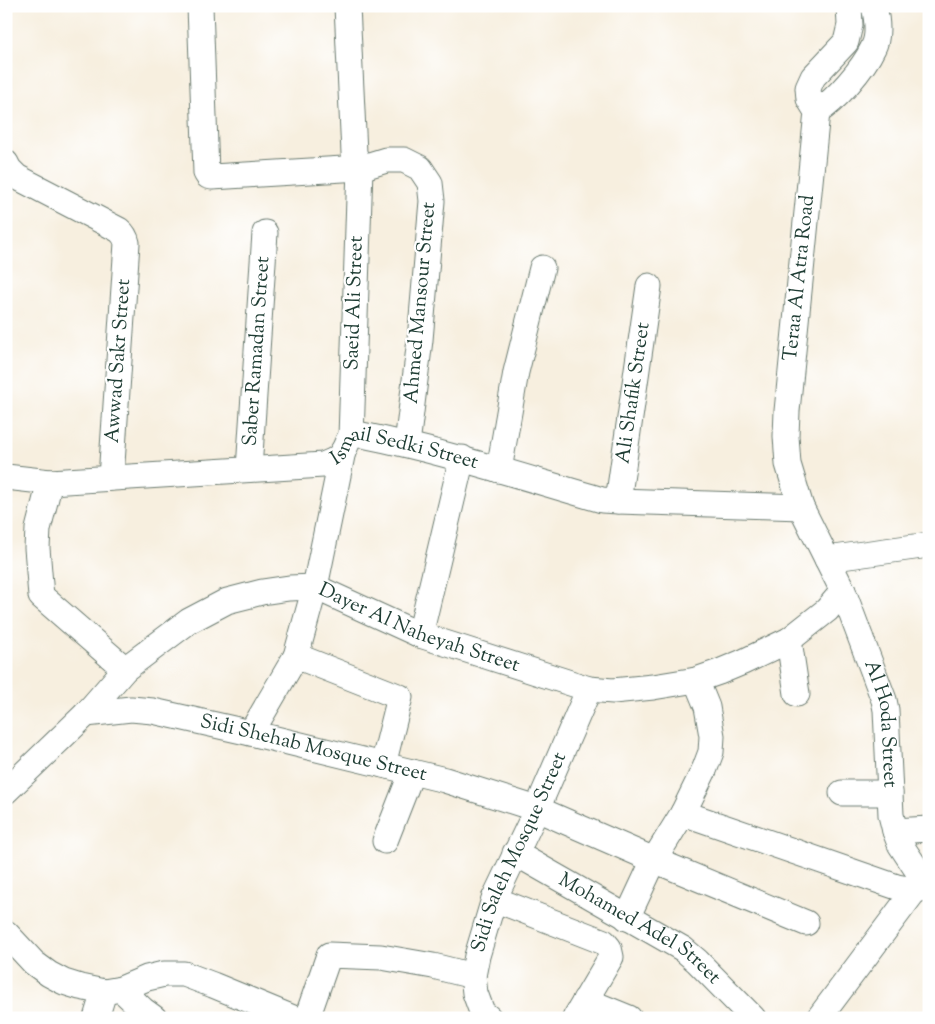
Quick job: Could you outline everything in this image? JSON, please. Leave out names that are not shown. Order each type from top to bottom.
[{"type":"street","points":[[200,6],[207,174],[212,177],[360,168]]},
{"type":"street","name":"Saeid Ali Street","points":[[252,733],[296,656],[315,587],[347,444],[360,168],[354,153],[347,6]]},
{"type":"street","name":"Teraa Al Atra Road","points":[[827,559],[801,507],[788,464],[786,436],[789,384],[817,112],[809,99],[808,88],[813,77],[846,42],[850,25],[849,6]]},
{"type":"street","points":[[817,112],[828,105],[844,88],[860,69],[874,47],[876,15],[874,6]]},
{"type":"street","name":"Ahmed Mansour Street","points":[[360,168],[386,160],[404,160],[420,168],[430,183],[432,201],[420,340],[407,444]]},
{"type":"street","name":"Awwad Sakr Street","points":[[6,163],[17,178],[119,230],[125,236],[128,244],[111,478]]},
{"type":"street","name":"Saber Ramadan Street","points":[[249,469],[265,234]]},
{"type":"street","points":[[499,470],[516,372],[542,268]]},
{"type":"street","name":"Ali Shafik Street","points":[[618,502],[649,286]]},
{"type":"street","name":"Ismail Sedki Street","points":[[6,477],[50,482],[323,465],[338,458],[347,444],[356,435],[362,434],[462,458],[602,500],[801,507]]},
{"type":"street","points":[[420,635],[462,458]]},
{"type":"street","points":[[50,482],[38,529],[37,548],[41,596],[126,669]]},
{"type":"street","points":[[827,559],[929,545]]},
{"type":"street","name":"Al Hoda Street","points":[[827,559],[843,591],[884,700],[890,793],[895,831],[924,889]]},
{"type":"street","name":"Dayer Al Naheyah Street","points":[[9,783],[86,714],[126,669],[189,621],[228,601],[271,590],[315,587],[420,635],[589,689],[613,691],[696,680],[742,662],[789,640],[827,610],[843,591]]},
{"type":"street","points":[[789,640],[797,694]]},
{"type":"street","points":[[296,656],[400,697],[383,765]]},
{"type":"street","points":[[627,918],[654,860],[683,813],[711,752],[712,736],[707,707],[696,680]]},
{"type":"street","name":"Sidi Saleh Mosque Street","points":[[489,1018],[482,1012],[475,994],[473,976],[494,899],[589,689]]},
{"type":"street","name":"Sidi Shehab Mosque Street","points":[[86,714],[142,710],[252,733],[445,780],[536,809],[806,922]]},
{"type":"street","points":[[385,841],[412,772]]},
{"type":"street","points":[[842,793],[890,793]]},
{"type":"street","points":[[683,813],[897,887],[924,889]]},
{"type":"street","points":[[895,831],[929,829]]},
{"type":"street","name":"Mohamed Adel Street","points":[[515,853],[683,949],[753,1018]]},
{"type":"street","points":[[819,1018],[924,889]]},
{"type":"street","points":[[494,899],[604,942],[609,948],[611,957],[580,1009],[629,1018]]},
{"type":"street","points":[[6,933],[34,963],[49,974],[64,982],[80,987],[113,991],[154,1018]]},
{"type":"street","points":[[307,1018],[330,955],[380,957],[433,966],[473,976]]},
{"type":"street","points":[[96,1018],[113,991],[164,974],[184,974],[292,1018]]}]
